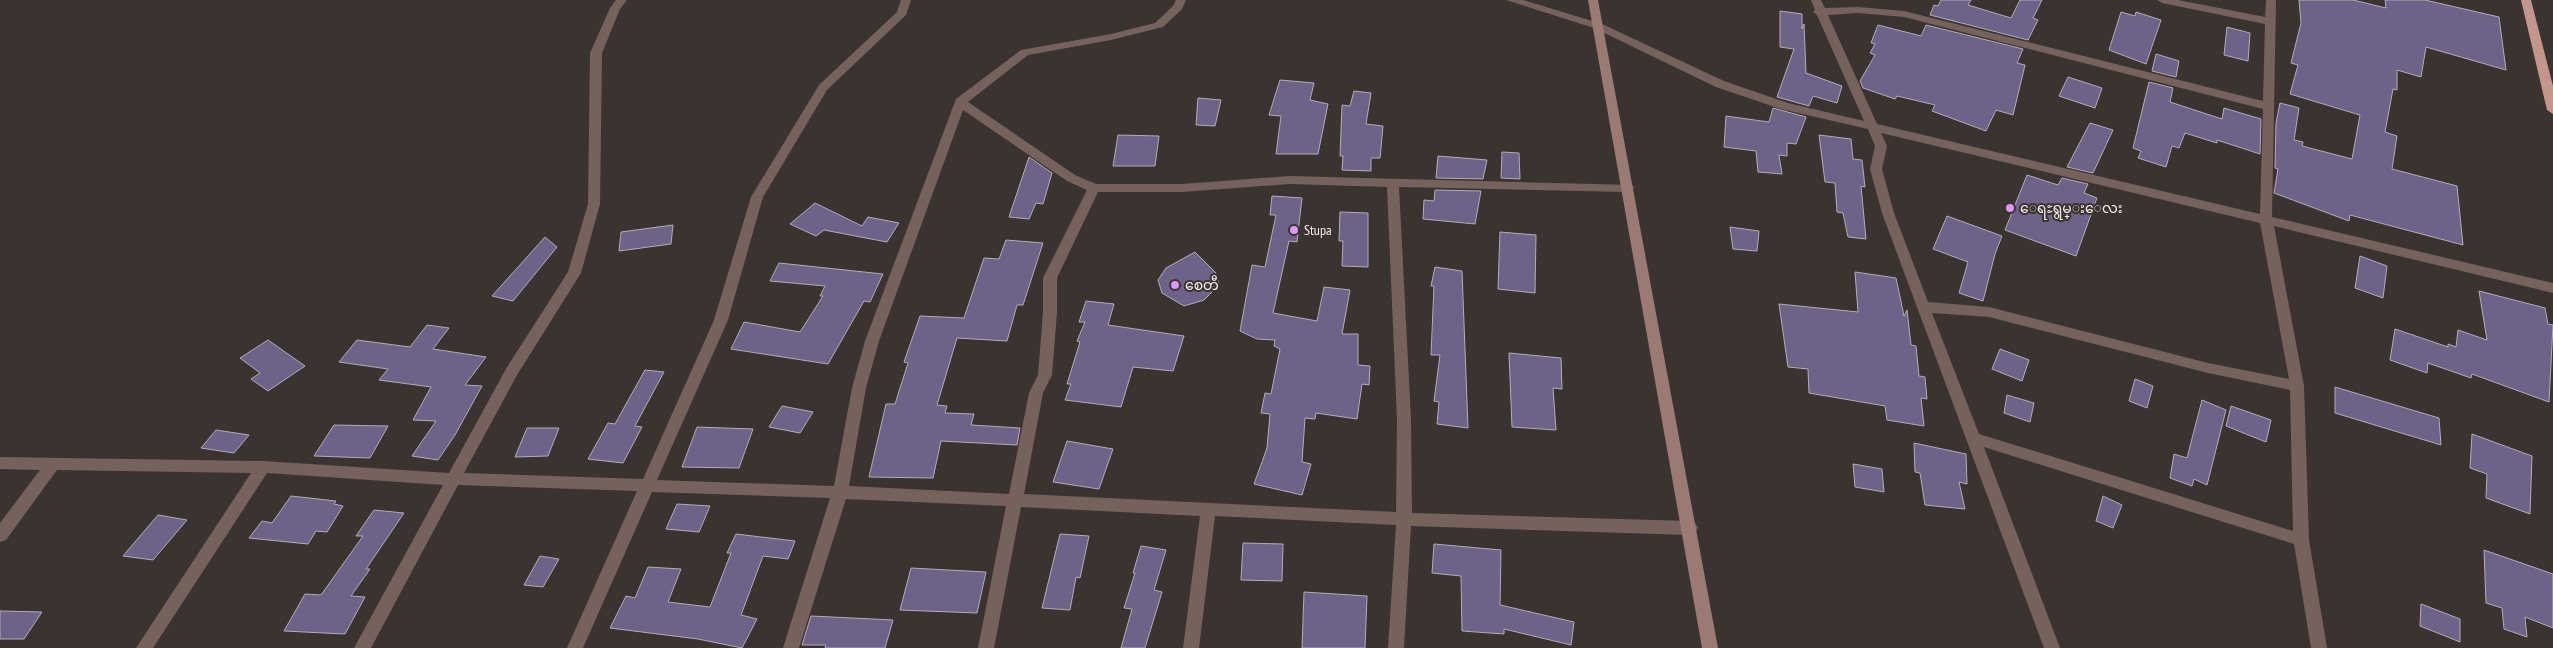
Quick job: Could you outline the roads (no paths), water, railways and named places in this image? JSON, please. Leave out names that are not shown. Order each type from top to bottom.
[{"type":"highway","points":[[2526,0],[2553,110]]},
{"type":"main road","points":[[1593,0],[1690,528],[1710,648]]},
{"type":"street","points":[[362,648],[512,371],[574,273],[594,204],[596,53],[614,8],[622,0]]},
{"type":"street","points":[[575,648],[721,320],[757,197],[823,88],[902,13],[906,0]]},
{"type":"street","points":[[791,648],[840,492],[859,388],[872,341],[960,102],[1025,52],[1110,37],[1159,25],[1178,7],[1181,0]]},
{"type":"street","points":[[1511,0],[1598,26],[1720,84],[1785,106],[1870,124],[2553,288]]},
{"type":"street","points":[[1816,0],[1881,146],[1876,169],[1888,213],[2052,648]]},
{"type":"street","points":[[2162,0],[2272,22]]},
{"type":"street","points":[[2271,0],[2272,22],[2266,219],[2297,386],[2301,540],[2319,648]]},
{"type":"street","points":[[1820,12],[1858,10],[1904,14],[2270,107]]},
{"type":"street","points":[[960,102],[1071,178],[1094,188],[1182,188],[1240,182],[1289,180],[1628,188]]},
{"type":"street","points":[[1393,182],[1404,419],[1404,519],[1396,648]]},
{"type":"street","points":[[986,648],[1036,393],[1045,375],[1050,312],[1050,278],[1094,188]]},
{"type":"street","points":[[1924,307],[1990,312],[2208,368],[2297,386]]},
{"type":"street","points":[[1973,438],[2301,540]]},
{"type":"street","points":[[0,463],[263,467],[452,479],[840,492],[1208,511],[1690,528]]},
{"type":"street","points":[[0,535],[54,464]]},
{"type":"street","points":[[144,648],[263,467]]},
{"type":"street","points":[[1191,648],[1208,511]]},
{"type":"place","name":"ေရႊရွမ္းေလး","points":[[2010,208]]},
{"type":"place","name":"Stupa","points":[[1294,230]]},
{"type":"place","name":"စေတီ","points":[[1175,285]]}]
